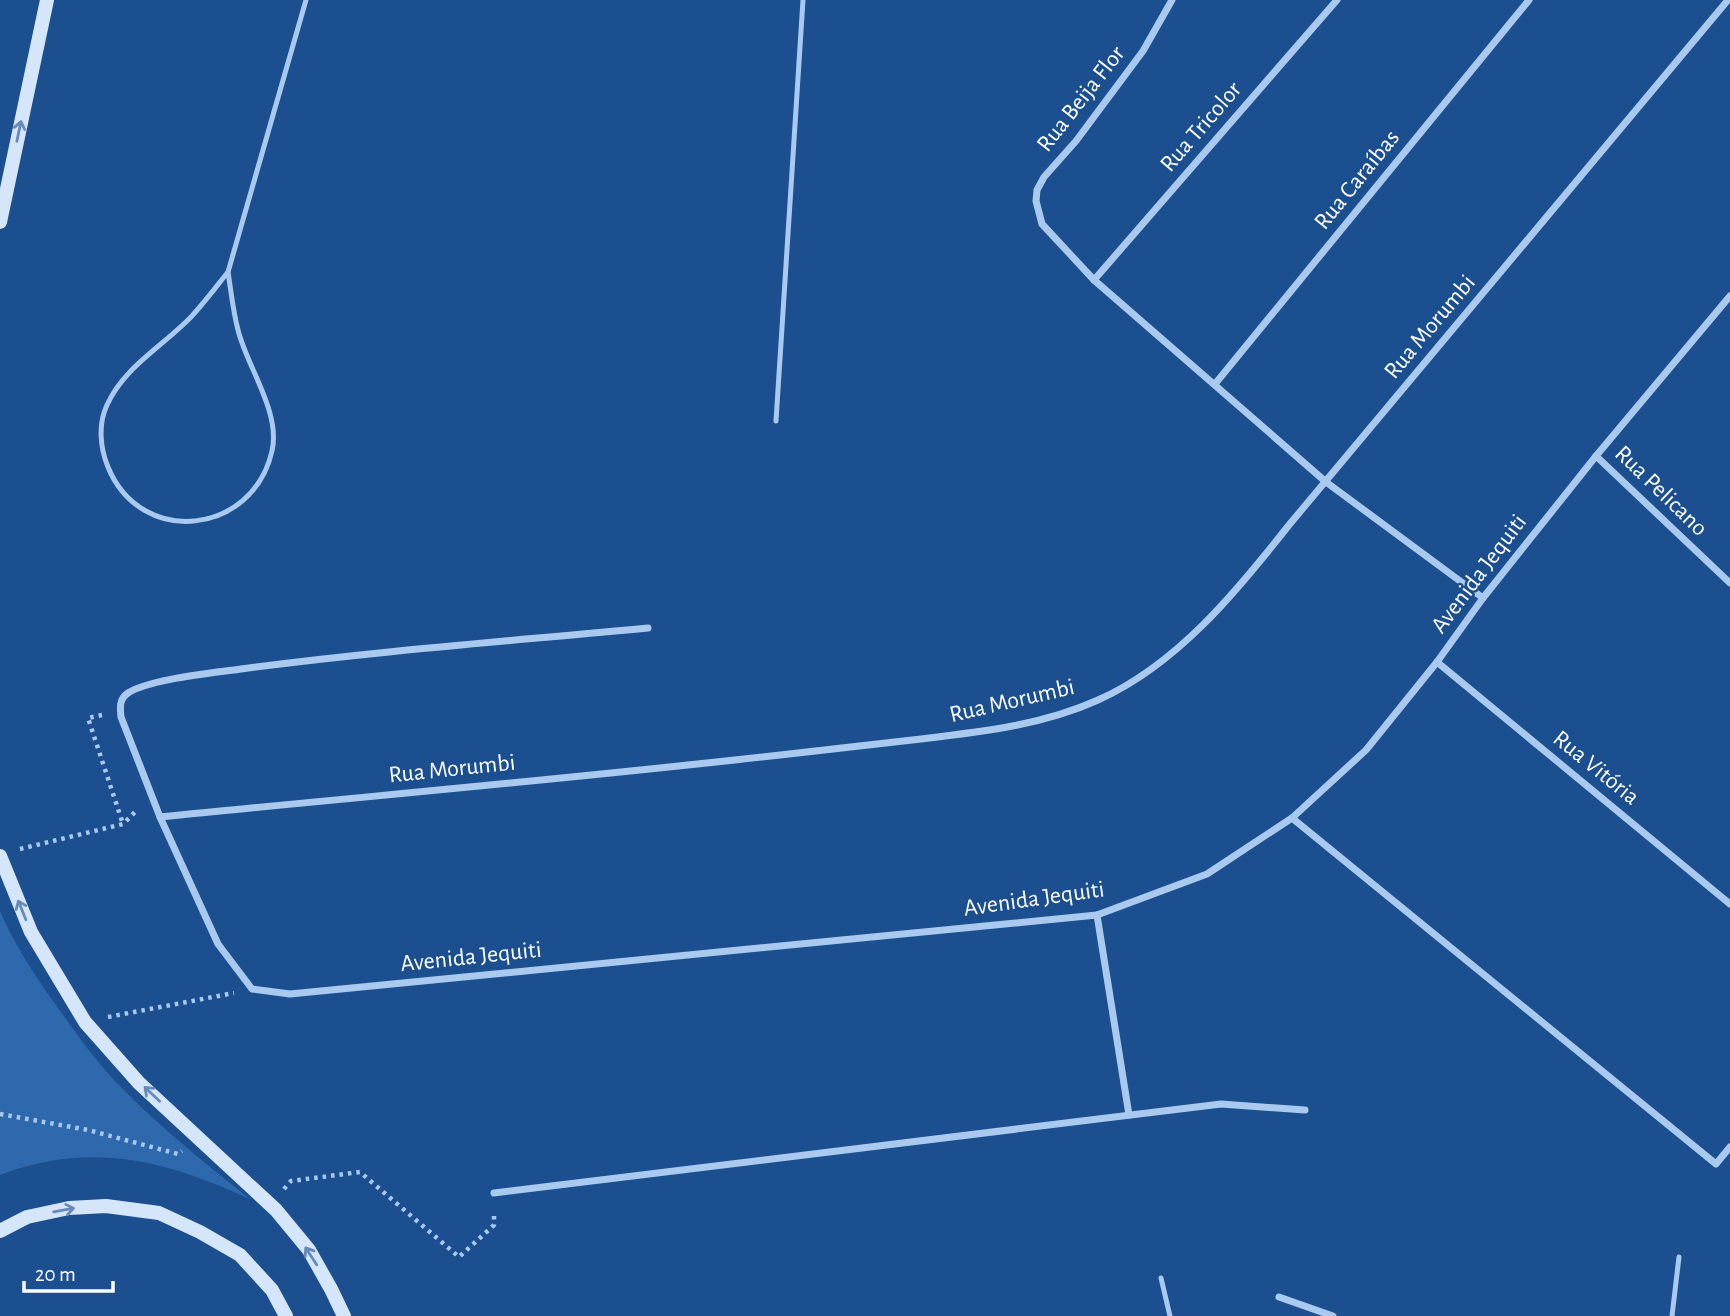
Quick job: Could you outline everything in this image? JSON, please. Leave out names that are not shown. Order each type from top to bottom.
[{"type":"main road","points":[[0,222],[47,0]]},
{"type":"main road","points":[[6,853],[31,932],[85,1022],[139,1083],[268,1203],[309,1251],[344,1316]]},
{"type":"main road","points":[[0,1231],[27,1217],[69,1208],[106,1206],[159,1213],[240,1255],[272,1290],[286,1316]]},
{"type":"street","name":"Rua Beija Flor","points":[[1094,280],[1042,224],[1035,201],[1044,177],[1076,141],[1143,51],[1172,0]]},
{"type":"street","name":"Rua Tricolor","points":[[1094,280],[1337,0]]},
{"type":"street","name":"Rua Caraíbas","points":[[1214,384],[1529,0]]},
{"type":"street","name":"Rua Morumbi","points":[[160,817],[986,732],[1055,716],[1100,699],[1145,673],[1186,640],[1240,588],[1728,0]]},
{"type":"street","points":[[1094,280],[1326,482],[1483,598]]},
{"type":"street","name":"Avenida Jequiti","points":[[252,989],[290,994],[1097,915],[1207,874],[1292,818],[1366,750],[1437,663],[1483,598],[1596,456],[1730,296]]},
{"type":"street","points":[[1722,306],[1730,313]]},
{"type":"street","name":"Rua Pelicano","points":[[1596,456],[1730,583]]},
{"type":"street","points":[[252,989],[218,944],[160,817],[120,711],[125,695],[137,689],[190,676],[303,660],[648,628]]},
{"type":"street","name":"Rua Vitória","points":[[1437,663],[1730,904]]},
{"type":"street","points":[[1292,818],[1716,1164],[1730,1147]]},
{"type":"street","points":[[1097,915],[1129,1115]]},
{"type":"street","points":[[494,1193],[1221,1104],[1305,1110]]},
{"type":"street","points":[[1279,1297],[1333,1316]]},
{"type":"lane","points":[[228,272],[238,330],[267,404],[273,429],[272,449],[263,477],[245,500],[220,516],[190,522],[160,518],[134,504],[114,482],[103,456],[101,436],[106,407],[121,381],[192,316],[228,272],[306,0]]},
{"type":"lane","points":[[776,421],[803,0]]},
{"type":"lane","points":[[1672,1316],[1679,1257]]},
{"type":"lane","points":[[1161,1278],[1170,1316]]},
{"type":"path","points":[[120,711],[88,718],[123,824]]},
{"type":"path","points":[[6,853],[123,824],[145,802],[153,799]]},
{"type":"path","points":[[85,1022],[252,989]]},
{"type":"path","points":[[0,1114],[88,1129],[178,1154],[200,1139]]},
{"type":"path","points":[[268,1203],[291,1181],[360,1172],[460,1257],[494,1225],[494,1193]]},
{"type":"shaded area","points":[[0,911],[35,974],[104,1069],[162,1126],[250,1199],[218,1185],[157,1165],[96,1157],[33,1165],[0,1175]]}]
